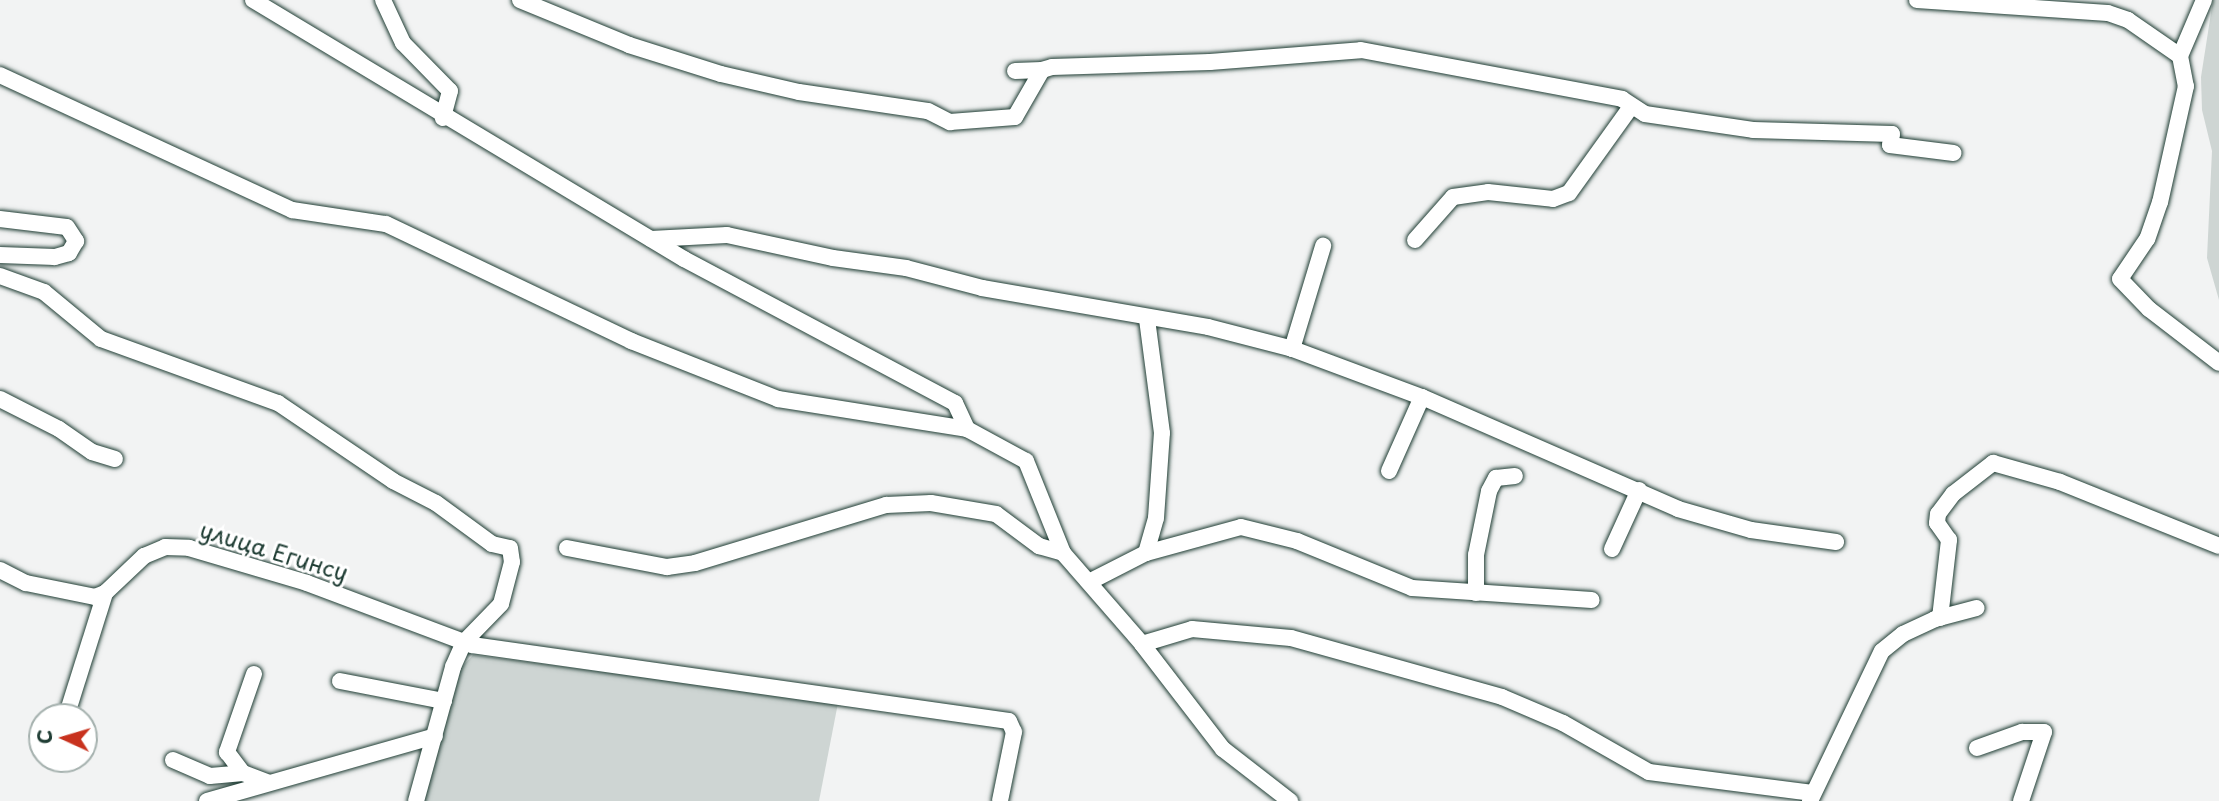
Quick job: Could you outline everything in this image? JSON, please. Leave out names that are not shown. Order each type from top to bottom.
[{"type":"street","points":[[253,0],[443,118],[651,239],[955,403],[967,429]]},
{"type":"street","points":[[383,0],[403,43],[450,91],[443,118]]},
{"type":"street","points":[[520,0],[629,45],[721,74],[799,92],[928,111],[950,122],[1015,117],[1042,70]]},
{"type":"street","points":[[1917,0],[2107,6],[2180,56]]},
{"type":"street","points":[[2204,0],[2180,56],[2186,86],[2160,202],[2147,239],[2120,279],[2149,309],[2219,363]]},
{"type":"street","points":[[1015,71],[1361,50],[1622,99],[1630,108],[1753,130],[1892,134],[1890,145],[1953,153]]},
{"type":"street","points":[[0,75],[292,210],[386,224],[631,341],[778,399],[967,429],[1026,461],[1063,554],[1142,645],[1223,749],[1290,801]]},
{"type":"street","points":[[1415,240],[1453,197],[1488,192],[1553,199],[1569,192],[1630,108]]},
{"type":"street","points":[[0,219],[67,227],[76,241],[69,253],[55,257],[0,255]]},
{"type":"street","points":[[651,239],[727,235],[1147,319],[1208,327],[1292,349],[1422,397],[1512,440],[1712,520],[1836,542]]},
{"type":"street","points":[[1292,349],[1323,246]]},
{"type":"street","points":[[0,276],[44,292],[102,339],[278,403],[492,544],[510,548],[512,562],[501,604],[464,642],[416,801]]},
{"type":"street","points":[[1146,553],[1156,518],[1162,433],[1147,319]]},
{"type":"street","points":[[1389,471],[1422,397]]},
{"type":"street","points":[[0,399],[59,429],[92,452],[115,459]]},
{"type":"street","points":[[1940,618],[1949,540],[1938,514],[1953,494],[1993,463],[2060,481],[2219,546]]},
{"type":"street","points":[[1476,593],[1476,555],[1489,491],[1496,478],[1515,476]]},
{"type":"street","points":[[1612,550],[1639,490]]},
{"type":"street","points":[[567,548],[648,565],[677,565],[754,546],[835,518],[907,502],[996,514],[1039,546],[1063,554]]},
{"type":"street","points":[[1089,582],[1146,553],[1241,527],[1297,541],[1412,588],[1592,600]]},
{"type":"street","name":"улица Егинсу","points":[[105,593],[144,556],[177,546],[267,570],[464,642],[1009,721],[1014,732],[1000,801]]},
{"type":"street","points":[[0,570],[26,583],[95,597],[105,593]]},
{"type":"street","points":[[70,703],[105,593]]},
{"type":"street","points":[[1142,645],[1192,629],[1291,638],[1502,697],[1563,723],[1649,772],[1811,797],[1875,660],[1903,634],[1940,618],[1977,608]]},
{"type":"street","points":[[254,674],[227,742],[231,762],[243,773],[267,782]]},
{"type":"street","points":[[340,681],[444,701]]},
{"type":"street","points":[[1977,748],[2022,732],[2044,732],[2021,801]]},
{"type":"street","points":[[208,801],[435,736]]},
{"type":"street","points":[[173,760],[210,776],[243,773]]},
{"type":"shaded area","points":[[2213,0],[2219,0],[2219,300],[2207,258],[2212,151],[2202,110],[2201,77]]},
{"type":"shaded area","points":[[473,655],[838,703],[819,801],[422,801],[461,668]]}]
